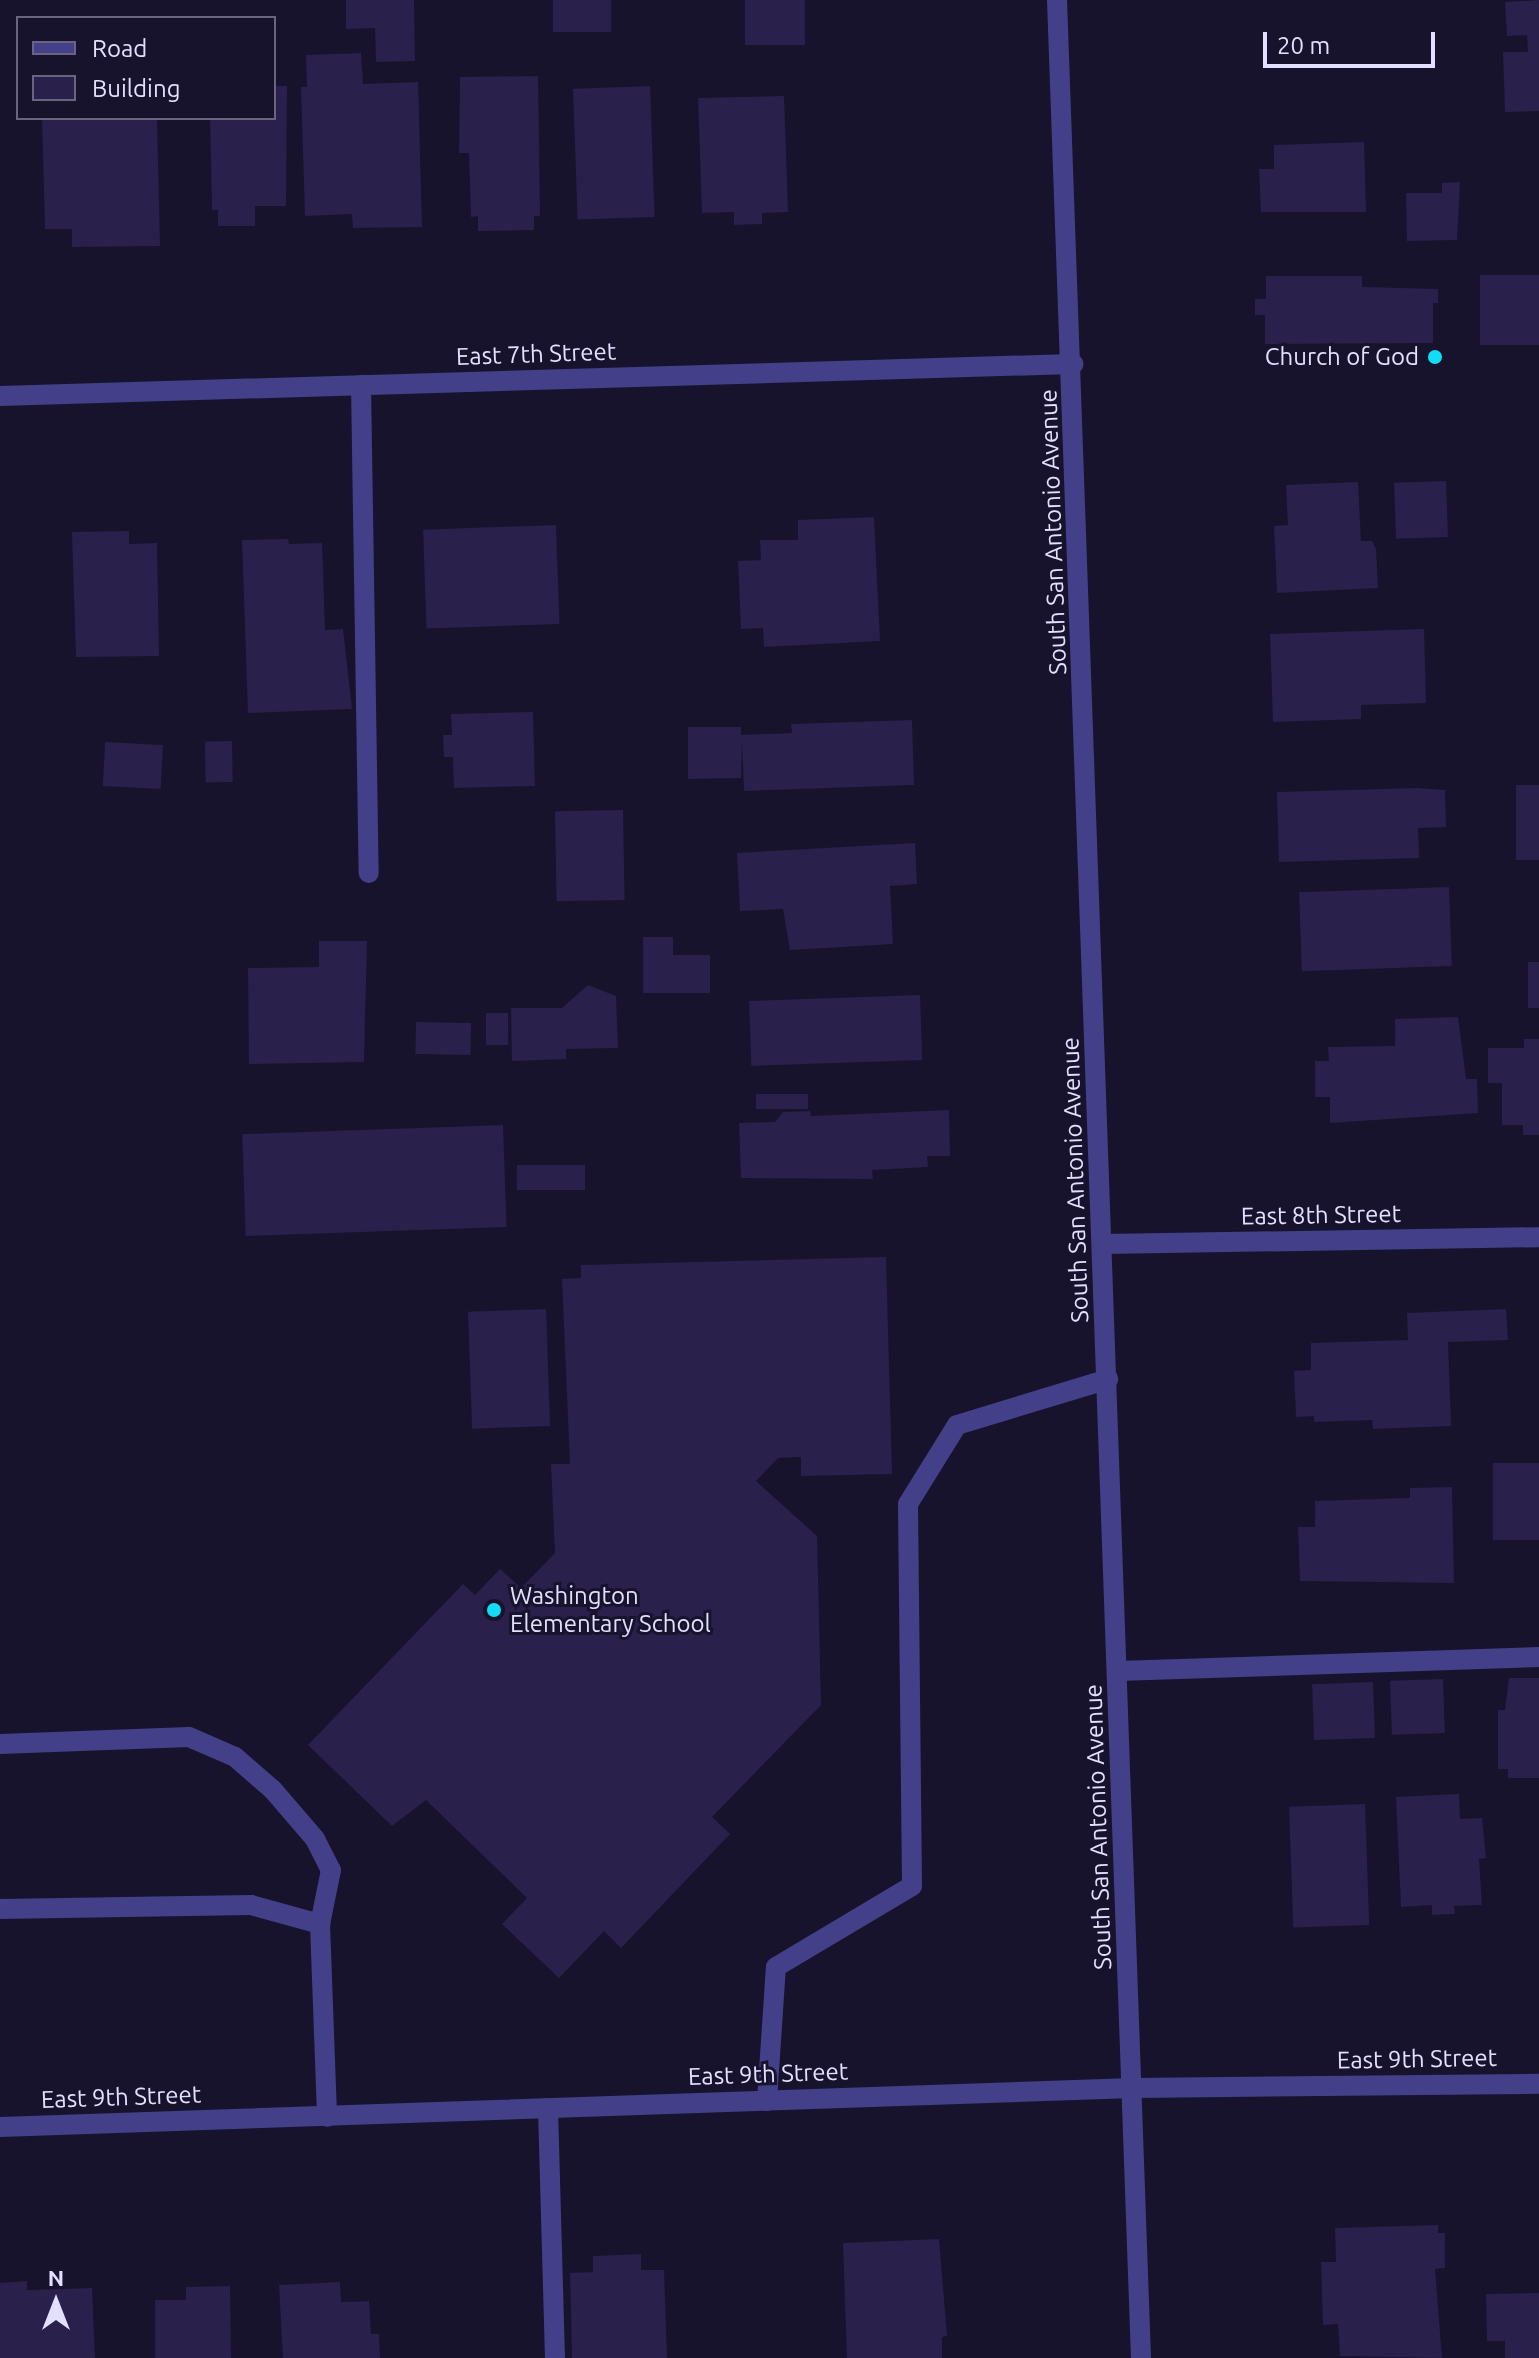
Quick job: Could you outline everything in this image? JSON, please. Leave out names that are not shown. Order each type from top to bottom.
[{"type":"street","name":"South San Antonio Avenue","points":[[1057,0],[1074,364],[1141,2358]]},
{"type":"street","name":"East 7th Street","points":[[0,396],[1074,364]]},
{"type":"street","points":[[361,385],[369,873]]},
{"type":"street","name":"East 8th Street","points":[[1103,1244],[1539,1237]]},
{"type":"street","points":[[767,2101],[776,1967],[912,1886],[908,1504],[957,1425],[1108,1379]]},
{"type":"street","points":[[1118,1671],[1539,1657]]},
{"type":"street","points":[[0,1744],[189,1737],[235,1757],[273,1790],[331,1870],[320,1924],[327,2117]]},
{"type":"street","points":[[0,1909],[251,1905],[320,1924]]},
{"type":"street","name":"East 9th Street","points":[[0,2127],[1133,2088],[1539,2084]]},
{"type":"street","points":[[548,2108],[555,2358]]},
{"type":"building","points":[[346,0],[414,0],[415,61],[376,62],[375,28],[346,29]]},
{"type":"building","points":[[553,0],[611,0],[611,32],[553,32]]},
{"type":"building","points":[[745,0],[805,0],[805,45],[745,45]]},
{"type":"building","points":[[1539,0],[1539,111],[1505,112],[1503,52],[1528,52],[1527,35],[1507,36],[1505,2]]},
{"type":"building","points":[[361,53],[363,84],[418,82],[422,227],[353,228],[352,214],[305,216],[301,87],[307,87],[306,55]]},
{"type":"building","points":[[538,76],[540,216],[534,216],[534,230],[478,231],[478,216],[471,217],[469,153],[459,153],[460,77]]},
{"type":"building","points":[[276,86],[287,86],[286,206],[255,206],[255,226],[218,226],[218,210],[212,210],[210,120],[276,120]]},
{"type":"building","points":[[650,86],[655,217],[578,220],[573,89]]},
{"type":"building","points":[[784,96],[788,212],[762,213],[762,224],[734,225],[734,212],[702,213],[698,98]]},
{"type":"building","points":[[42,120],[157,120],[160,246],[72,247],[72,229],[45,229]]},
{"type":"building","points":[[1364,142],[1366,212],[1261,212],[1259,169],[1274,169],[1274,145]]},
{"type":"building","points":[[1460,182],[1457,240],[1407,241],[1406,193],[1442,193],[1442,183]]},
{"type":"building","points":[[1480,275],[1539,275],[1539,345],[1480,345]]},
{"type":"building","points":[[1266,276],[1362,276],[1362,287],[1438,289],[1438,303],[1433,303],[1433,343],[1265,344],[1265,315],[1255,315],[1255,299],[1266,299]]},
{"type":"building","points":[[1446,481],[1448,537],[1396,539],[1394,483]]},
{"type":"building","points":[[1358,482],[1361,541],[1372,541],[1376,549],[1378,588],[1277,593],[1274,526],[1288,525],[1286,485]]},
{"type":"building","points":[[874,517],[880,641],[764,647],[763,628],[741,629],[738,561],[761,560],[760,540],[798,540],[798,520]]},
{"type":"building","points":[[556,525],[559,624],[427,629],[423,530]]},
{"type":"building","points":[[129,531],[129,544],[157,543],[159,656],[76,657],[72,532]]},
{"type":"building","points":[[288,539],[289,544],[322,543],[325,630],[343,629],[352,709],[248,713],[242,540]]},
{"type":"building","points":[[1424,629],[1426,703],[1361,705],[1361,719],[1273,722],[1270,634]]},
{"type":"building","points":[[533,712],[535,786],[454,788],[453,757],[444,757],[443,735],[452,735],[451,714]]},
{"type":"building","points":[[912,720],[914,785],[744,791],[742,740],[741,778],[688,779],[688,727],[741,727],[741,735],[792,733],[791,724]]},
{"type":"building","points":[[205,741],[232,741],[233,782],[206,782]]},
{"type":"building","points":[[105,742],[163,745],[161,789],[103,786]]},
{"type":"building","points":[[1516,785],[1539,785],[1539,860],[1516,860]]},
{"type":"building","points":[[1445,790],[1446,827],[1418,828],[1419,858],[1279,862],[1277,792]]},
{"type":"building","points":[[623,810],[625,900],[557,901],[555,811]]},
{"type":"building","points":[[915,843],[917,884],[890,886],[893,944],[790,950],[783,909],[740,911],[737,853]]},
{"type":"building","points":[[1449,887],[1452,966],[1302,971],[1299,892]]},
{"type":"building","points":[[643,937],[673,937],[673,955],[710,955],[710,993],[643,993]]},
{"type":"building","points":[[319,941],[367,941],[364,1062],[249,1064],[248,968],[319,967]]},
{"type":"building","points":[[1528,962],[1539,962],[1539,1008],[1528,1008]]},
{"type":"building","points":[[588,985],[616,996],[618,1048],[566,1049],[566,1059],[512,1061],[511,1008],[562,1008]]},
{"type":"building","points":[[920,995],[922,1060],[751,1066],[749,1001]]},
{"type":"building","points":[[486,1013],[508,1013],[508,1045],[486,1045]]},
{"type":"building","points":[[1458,1017],[1466,1079],[1477,1079],[1478,1113],[1330,1123],[1330,1097],[1315,1097],[1315,1061],[1329,1061],[1328,1047],[1395,1046],[1395,1019]]},
{"type":"building","points":[[416,1022],[471,1023],[470,1055],[415,1054]]},
{"type":"building","points":[[1524,1039],[1539,1039],[1539,1135],[1523,1135],[1523,1125],[1502,1125],[1502,1083],[1488,1083],[1488,1048],[1524,1048]]},
{"type":"building","points":[[756,1094],[808,1094],[808,1109],[756,1109]]},
{"type":"building","points":[[949,1110],[950,1156],[927,1156],[928,1167],[872,1170],[873,1179],[741,1178],[739,1123],[775,1122],[783,1112],[810,1111],[811,1116]]},
{"type":"building","points":[[503,1125],[507,1227],[246,1236],[242,1134]]},
{"type":"building","points":[[517,1165],[585,1165],[585,1190],[517,1190]]},
{"type":"building","points":[[886,1257],[892,1474],[801,1476],[801,1457],[778,1458],[756,1481],[817,1536],[821,1705],[712,1817],[730,1834],[621,1948],[604,1931],[559,1978],[502,1924],[527,1898],[426,1800],[392,1826],[308,1745],[463,1584],[475,1595],[500,1569],[521,1588],[555,1553],[551,1464],[570,1464],[562,1279],[581,1278],[581,1265]]},
{"type":"building","points":[[546,1309],[550,1426],[472,1429],[468,1312]]},
{"type":"building","points":[[1506,1309],[1508,1340],[1448,1342],[1451,1426],[1373,1429],[1372,1420],[1314,1422],[1314,1416],[1296,1417],[1294,1371],[1311,1370],[1311,1343],[1408,1340],[1407,1313]]},
{"type":"building","points":[[1493,1463],[1539,1463],[1539,1540],[1493,1540]]},
{"type":"building","points":[[1452,1487],[1454,1583],[1300,1581],[1298,1527],[1315,1527],[1315,1501],[1410,1498],[1410,1488]]},
{"type":"building","points":[[1509,1678],[1539,1678],[1539,1778],[1508,1778],[1508,1769],[1498,1769],[1498,1710],[1505,1710]]},
{"type":"building","points":[[1443,1679],[1445,1733],[1392,1735],[1390,1681]]},
{"type":"building","points":[[1373,1682],[1375,1738],[1314,1740],[1312,1684]]},
{"type":"building","points":[[1459,1794],[1460,1819],[1482,1818],[1486,1858],[1479,1859],[1482,1905],[1454,1906],[1455,1914],[1432,1915],[1432,1905],[1401,1907],[1396,1797]]},
{"type":"building","points":[[1365,1804],[1369,1925],[1293,1928],[1289,1807]]},
{"type":"building","points":[[1438,2225],[1438,2233],[1445,2233],[1445,2268],[1435,2269],[1442,2358],[1340,2356],[1338,2324],[1323,2325],[1321,2262],[1336,2262],[1335,2228]]},
{"type":"building","points":[[939,2239],[947,2336],[942,2337],[942,2358],[847,2358],[843,2243]]},
{"type":"building","points":[[641,2254],[641,2270],[664,2270],[667,2358],[572,2358],[570,2273],[593,2272],[593,2256]]},
{"type":"building","points":[[27,2281],[27,2290],[92,2288],[95,2358],[0,2358],[0,2283]]},
{"type":"building","points":[[340,2282],[341,2302],[369,2301],[371,2334],[379,2334],[380,2358],[283,2358],[279,2285]]},
{"type":"building","points":[[230,2286],[231,2358],[155,2358],[155,2300],[186,2300],[186,2287]]},
{"type":"building","points":[[1539,2293],[1539,2358],[1505,2358],[1505,2341],[1487,2341],[1486,2294]]},
{"type":"place","name":"Church of God","points":[[1435,357]]},
{"type":"place","name":"Washington Elementary School","points":[[494,1610]]}]
